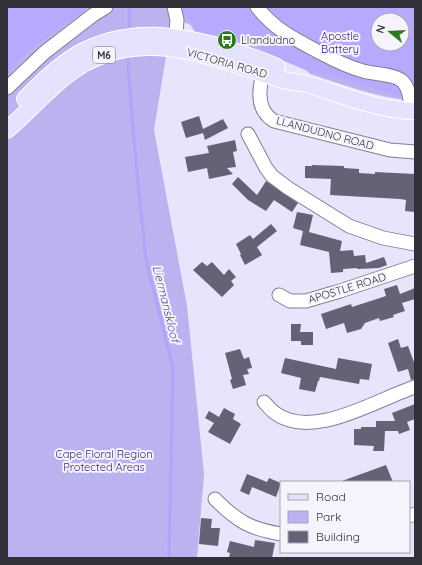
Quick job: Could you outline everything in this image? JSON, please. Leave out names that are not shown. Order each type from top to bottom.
[{"type":"main road","name":"VICTORIA ROAD","points":[[7,117],[58,68],[94,46],[128,37],[144,35],[176,42]]},
{"type":"main road","name":"VICTORIA ROAD","points":[[7,130],[58,84],[86,63],[106,54],[131,48],[156,46],[176,42],[206,42],[265,68],[286,71],[306,84],[374,105],[413,111]]},
{"type":"street","points":[[7,88],[45,52],[93,15],[106,7]]},
{"type":"street","points":[[174,7],[177,20],[176,42]]},
{"type":"street","points":[[257,7],[266,19],[277,28],[336,61],[352,68],[392,76],[401,80],[409,94],[413,111]]},
{"type":"street","name":"LLANDUDNO ROAD","points":[[265,68],[260,93],[261,103],[265,114],[274,121],[390,150],[415,152]]},
{"type":"street","points":[[248,134],[266,168],[272,176],[288,188],[349,226],[383,238],[415,244]]},
{"type":"street","name":"APOSTLE ROAD","points":[[279,295],[290,301],[306,301],[334,294],[415,266]]},
{"type":"street","points":[[264,402],[275,413],[287,419],[310,422],[346,415],[415,387]]},
{"type":"street","points":[[215,499],[238,520],[252,527],[280,534]]},
{"type":"green space","name":"Cape Floral Region Protected Areas","points":[[7,7],[415,7],[411,100],[372,94],[310,74],[305,68],[212,37],[189,24],[172,19],[154,130],[187,306],[204,474],[197,558],[7,558]]},
{"type":"green space","points":[[7,7],[89,7],[27,52],[7,74]]},
{"type":"green space","name":"Apostle Battery","points":[[180,7],[415,7],[415,96],[398,96],[353,82],[310,72],[282,60],[257,46],[232,37],[216,37],[195,32]]},
{"type":"building","points":[[199,116],[203,129],[223,119],[228,128],[205,140],[203,133],[186,138],[181,122]]},
{"type":"building","points":[[235,140],[237,151],[233,152],[236,167],[227,168],[233,174],[209,179],[207,168],[188,172],[185,157],[209,153],[207,146]]},
{"type":"building","points":[[305,166],[344,166],[344,168],[359,169],[359,173],[375,174],[375,172],[415,174],[415,212],[405,211],[406,200],[330,195],[331,179],[305,178]]},
{"type":"building","points":[[238,177],[257,195],[266,181],[298,203],[292,212],[274,200],[266,211],[248,200],[232,184]]},
{"type":"building","points":[[297,212],[313,215],[309,232],[342,241],[340,251],[353,250],[354,256],[365,255],[366,263],[384,257],[387,265],[379,268],[343,269],[343,272],[331,273],[329,252],[300,245],[303,231],[293,228]]},
{"type":"building","points":[[271,224],[277,231],[257,247],[262,255],[245,265],[236,244],[250,235],[253,239]]},
{"type":"building","points":[[202,262],[207,266],[212,262],[224,275],[229,269],[236,277],[231,281],[234,285],[222,297],[193,270]]},
{"type":"building","points":[[397,285],[400,294],[415,288],[415,299],[402,303],[405,311],[393,315],[394,317],[380,321],[379,318],[365,323],[361,329],[347,333],[344,323],[326,329],[321,314],[351,304],[352,307],[386,296],[384,289]]},
{"type":"building","points":[[291,324],[301,324],[300,332],[313,332],[313,345],[301,345],[301,341],[291,341]]},
{"type":"building","points":[[398,339],[401,348],[408,346],[415,365],[415,379],[411,380],[408,369],[398,372],[388,343]]},
{"type":"building","points":[[240,349],[244,359],[249,357],[252,368],[247,369],[249,374],[243,375],[246,385],[233,389],[225,353]]},
{"type":"building","points":[[285,358],[336,369],[338,358],[372,364],[369,380],[360,379],[359,384],[320,377],[315,392],[299,389],[301,378],[281,373]]},
{"type":"building","points":[[415,404],[415,419],[407,422],[410,430],[399,434],[398,431],[385,431],[384,451],[373,451],[374,446],[354,445],[354,429],[361,429],[361,427],[376,427],[376,421],[395,421],[392,413]]},
{"type":"building","points":[[224,408],[235,414],[233,419],[241,424],[230,444],[208,432],[214,423],[205,418],[209,411],[219,417]]},
{"type":"building","points":[[386,465],[393,481],[342,481]]},
{"type":"building","points":[[247,474],[267,482],[269,478],[280,483],[276,497],[252,487],[249,495],[240,491]]},
{"type":"building","points":[[201,518],[212,519],[211,528],[220,528],[218,546],[199,544]]},
{"type":"building","points":[[255,540],[275,543],[272,558],[229,558],[230,553],[227,552],[230,541],[254,547]]},
{"type":"waterway","name":"Liermanskloof","points":[[129,7],[129,32]]},
{"type":"waterway","name":"Liermanskloof","points":[[128,54],[136,162],[146,260],[173,368],[169,558]]},
{"type":"place","name":"Llandudno","points":[[227,40]]}]
